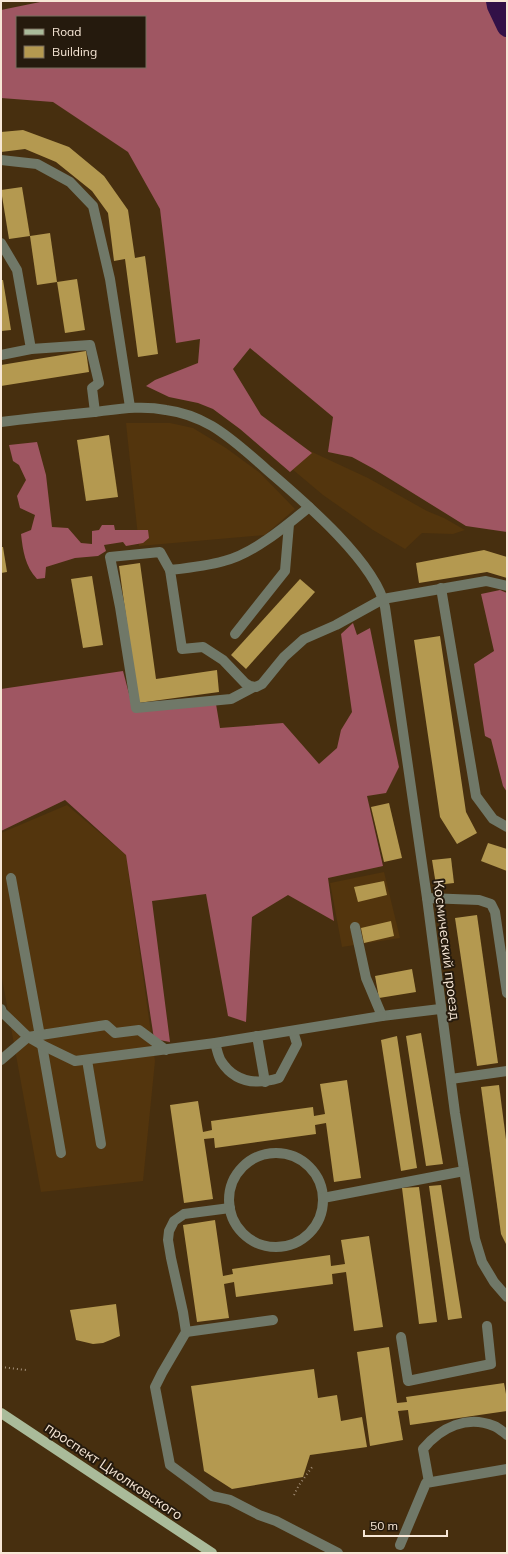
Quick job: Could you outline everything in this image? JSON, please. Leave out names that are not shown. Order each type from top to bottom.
[{"type":"main road","name":"проспект Циолковского","points":[[1,1413],[212,1553]]},
{"type":"street","points":[[1,160],[37,164],[70,182],[93,206],[110,280],[130,407]]},
{"type":"street","points":[[1,243],[17,270],[31,349]]},
{"type":"street","points":[[1,355],[31,349],[90,344],[99,383],[92,388],[95,412]]},
{"type":"street","name":"Космический проезд","points":[[1,422],[130,407],[154,408],[176,412],[195,418],[211,425],[239,446],[309,508],[357,557],[377,586],[383,599],[427,898],[440,1008],[475,1239],[482,1262],[494,1282],[507,1297]]},
{"type":"street","points":[[170,570],[224,562],[244,554],[289,524],[309,508]]},
{"type":"street","points":[[235,634],[285,571],[289,524]]},
{"type":"street","points":[[254,687],[245,683],[223,660],[203,647],[182,649],[170,570],[160,552],[110,557],[120,607],[136,708],[230,699],[262,684],[284,657],[304,639],[336,625],[383,599],[486,581],[507,586]]},
{"type":"street","points":[[441,588],[476,796],[493,819],[507,827]]},
{"type":"street","points":[[10,878],[61,1153]]},
{"type":"street","points":[[427,898],[479,900],[490,904],[495,912],[507,993]]},
{"type":"street","points":[[355,927],[366,978],[382,1016]]},
{"type":"street","points":[[1,1009],[2,1012],[28,1037],[41,1041],[75,1061],[215,1043],[440,1008]]},
{"type":"street","points":[[41,1041],[106,1025],[115,1033],[139,1030],[166,1050]]},
{"type":"street","points":[[215,1043],[220,1060],[235,1076],[248,1082],[265,1082],[278,1078],[289,1060],[297,1044],[293,1031]]},
{"type":"street","points":[[257,1036],[265,1082]]},
{"type":"street","points":[[1,1060],[28,1037]]},
{"type":"street","points":[[88,1060],[100,1144]]},
{"type":"street","points":[[451,1079],[507,1071]]},
{"type":"street","points":[[271,1154],[286,1154],[300,1160],[312,1170],[320,1183],[323,1198],[321,1213],[314,1228],[303,1239],[289,1245],[273,1247],[258,1244],[245,1235],[235,1223],[230,1208],[229,1193],[234,1179],[243,1166],[256,1158],[271,1154]]},
{"type":"street","points":[[323,1198],[464,1171]]},
{"type":"street","points":[[230,1208],[184,1214],[176,1219],[170,1227],[168,1244],[186,1332],[155,1387],[170,1465],[212,1496],[230,1500],[259,1515],[276,1521],[338,1553]]},
{"type":"street","points":[[186,1332],[273,1320]]},
{"type":"street","points":[[401,1337],[408,1381],[491,1364],[487,1326]]},
{"type":"street","points":[[429,1482],[423,1449],[432,1438],[445,1429],[460,1423],[476,1422],[495,1426],[507,1435]]},
{"type":"street","points":[[400,1545],[426,1483],[507,1469]]},
{"type":"path","points":[[1,1367],[26,1370]]},
{"type":"path","points":[[294,1495],[314,1466]]},
{"type":"shaded area","points":[[45,1],[507,1],[507,532],[466,526],[352,457],[328,452],[333,417],[250,348],[233,369],[261,415],[312,453],[290,472],[240,429],[213,409],[198,403],[169,397],[146,386],[155,380],[198,363],[200,339],[176,343],[160,209],[128,152],[53,102],[1,98],[1,10]]},
{"type":"shaded area","points":[[126,423],[170,423],[193,428],[226,448],[260,473],[295,509],[265,535],[139,546]]},
{"type":"shaded area","points":[[254,425],[368,478],[427,511],[444,518],[465,530],[453,534],[422,533],[405,549],[373,530],[323,495],[248,432]]},
{"type":"shaded area","points":[[37,442],[46,475],[52,527],[68,528],[81,543],[92,544],[92,531],[99,530],[102,525],[114,525],[115,530],[148,530],[149,538],[143,543],[126,546],[123,542],[104,545],[106,551],[98,556],[75,558],[46,567],[45,578],[37,579],[27,564],[21,534],[31,530],[35,515],[20,508],[17,496],[26,480],[19,465],[13,461],[9,445]]},
{"type":"shaded area","points":[[500,590],[507,593],[507,792],[503,786],[491,739],[485,736],[474,664],[494,651],[481,594]]},
{"type":"shaded area","points":[[353,623],[357,635],[370,628],[399,767],[386,793],[367,796],[383,866],[328,878],[334,921],[288,895],[252,917],[246,1022],[228,1016],[206,894],[152,901],[170,1042],[154,1039],[126,855],[65,800],[1,831],[1,689],[123,671],[133,709],[216,704],[220,728],[283,723],[319,764],[337,748],[341,730],[352,712],[341,634]]},
{"type":"shaded area","points":[[67,805],[126,855],[155,1061],[143,1181],[41,1192],[1,973],[1,833]]},
{"type":"shaded area","points":[[384,872],[400,938],[342,947],[330,883]]},
{"type":"building","points":[[23,130],[69,147],[104,176],[128,210],[135,258],[145,256],[158,354],[138,357],[125,259],[114,261],[108,213],[92,191],[56,162],[25,149],[1,152],[1,132]]},
{"type":"building","points":[[22,187],[30,236],[9,239],[1,190]]},
{"type":"building","points":[[50,233],[57,282],[37,285],[30,236]]},
{"type":"building","points":[[77,279],[85,330],[65,333],[57,282]]},
{"type":"building","points":[[1,280],[3,280],[11,330],[1,331]]},
{"type":"building","points":[[86,351],[89,372],[1,386],[1,365]]},
{"type":"building","points":[[109,435],[118,497],[86,501],[77,440]]},
{"type":"building","points":[[1,547],[3,547],[7,572],[1,573]]},
{"type":"building","points":[[484,550],[507,557],[507,578],[487,572],[419,583],[416,563]]},
{"type":"building","points":[[140,563],[156,679],[217,670],[219,692],[138,703],[119,566]]},
{"type":"building","points":[[92,576],[103,645],[83,648],[71,579]]},
{"type":"building","points":[[300,579],[315,592],[246,669],[231,655]]},
{"type":"building","points":[[440,636],[466,812],[477,833],[457,844],[440,817],[414,640]]},
{"type":"building","points":[[389,803],[402,858],[384,862],[371,807]]},
{"type":"building","points":[[488,843],[507,849],[507,871],[481,861]]},
{"type":"building","points":[[451,858],[454,883],[436,885],[432,860]]},
{"type":"building","points":[[384,881],[387,895],[358,902],[354,887]]},
{"type":"building","points":[[477,915],[498,1063],[477,1066],[455,918]]},
{"type":"building","points":[[391,921],[394,936],[364,943],[361,928]]},
{"type":"building","points":[[412,969],[416,992],[379,998],[375,976]]},
{"type":"building","points":[[421,1033],[443,1164],[426,1166],[406,1036]]},
{"type":"building","points":[[397,1036],[417,1168],[401,1171],[381,1040]]},
{"type":"building","points":[[347,1080],[361,1178],[334,1182],[326,1123],[315,1125],[316,1134],[215,1148],[214,1138],[204,1139],[213,1199],[184,1203],[170,1105],[198,1101],[203,1132],[212,1130],[211,1121],[313,1107],[314,1116],[325,1114],[320,1084]]},
{"type":"building","points":[[499,1085],[507,1147],[507,1246],[501,1234],[481,1087]]},
{"type":"building","points":[[441,1185],[462,1318],[448,1320],[429,1186]]},
{"type":"building","points":[[419,1187],[437,1322],[419,1324],[402,1188]]},
{"type":"building","points":[[215,1220],[223,1276],[233,1274],[232,1269],[330,1255],[331,1266],[345,1264],[341,1240],[369,1236],[383,1327],[354,1331],[346,1272],[332,1274],[333,1284],[236,1297],[234,1282],[224,1284],[229,1318],[197,1322],[183,1225]]},
{"type":"building","points":[[116,1304],[120,1336],[103,1343],[93,1344],[76,1340],[70,1310]]},
{"type":"building","points":[[389,1347],[397,1403],[407,1402],[406,1397],[504,1383],[507,1394],[507,1411],[410,1425],[408,1410],[398,1411],[403,1440],[370,1446],[357,1352]]},
{"type":"building","points":[[314,1369],[318,1398],[337,1395],[341,1421],[362,1417],[367,1447],[310,1455],[303,1477],[232,1489],[204,1471],[191,1386]]},
{"type":"waterway","points":[[496,1],[507,27]]}]
